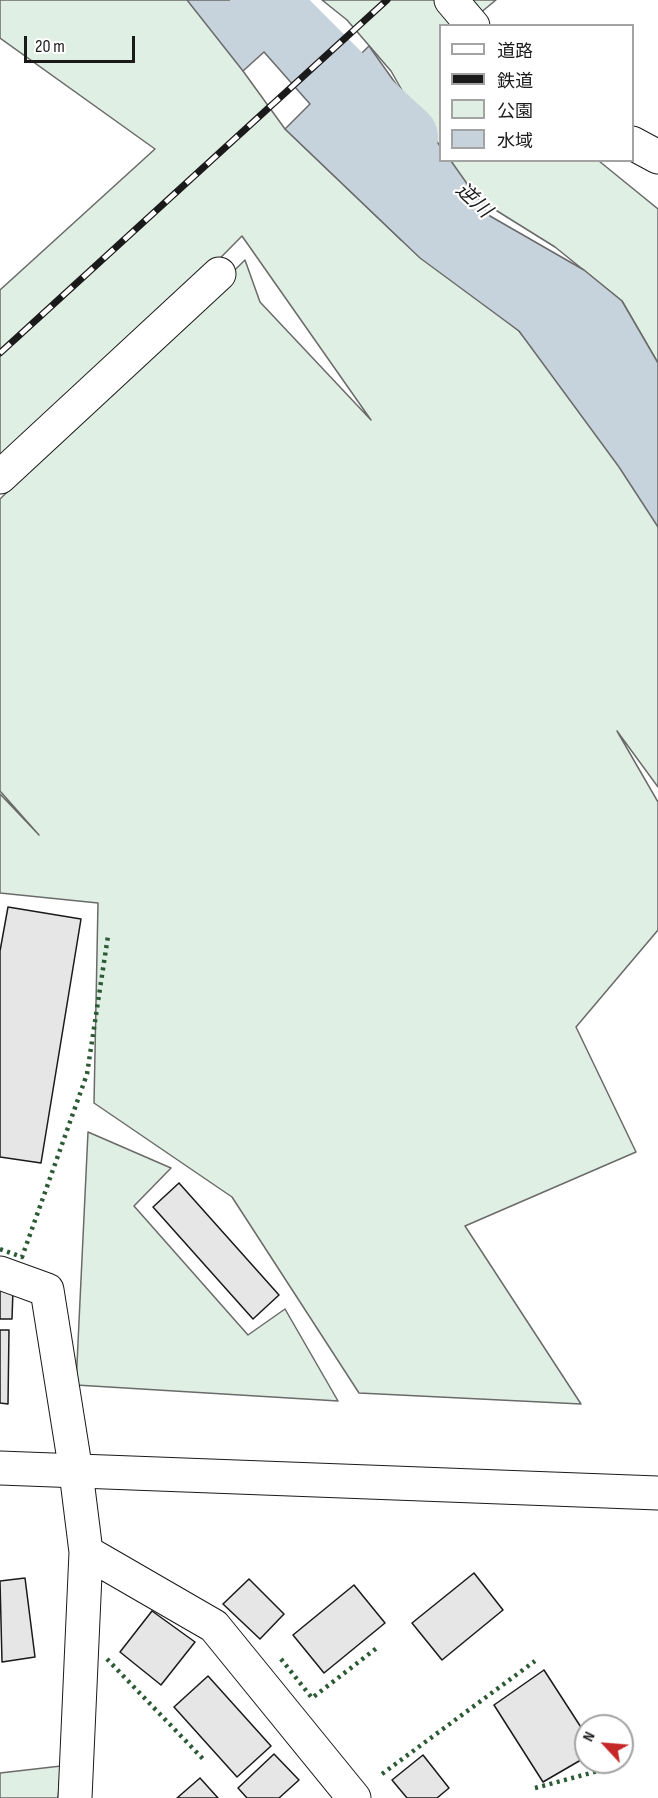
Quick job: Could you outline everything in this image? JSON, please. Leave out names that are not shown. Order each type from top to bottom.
[{"type":"street","points":[[451,0],[470,24]]},
{"type":"street","points":[[634,144],[658,157]]},
{"type":"street","points":[[0,477],[219,274]]},
{"type":"street","points":[[0,1273],[47,1290],[75,1472],[86,1552],[75,1798]]},
{"type":"street","points":[[0,1468],[658,1493]]},
{"type":"street","points":[[86,1552],[214,1626],[354,1798]]},
{"type":"green space","points":[[0,0],[188,0],[244,67],[243,71],[285,129],[401,240],[519,331],[658,500],[658,787],[617,731],[658,802],[658,930],[576,1027],[636,1152],[465,1226],[581,1404],[359,1393],[232,1197],[94,1103],[98,903],[0,893],[0,794],[39,835],[0,791],[0,499],[245,260],[260,302],[371,420],[242,236],[139,340],[0,468],[0,290],[155,149],[0,38]]},
{"type":"green space","points":[[322,0],[496,0],[479,14],[472,24],[439,24],[439,155],[391,71],[347,20]]},
{"type":"green space","points":[[444,162],[600,162],[658,209],[658,363],[622,301],[555,247],[457,186]]},
{"type":"green space","points":[[88,1132],[171,1168],[134,1206],[248,1335],[285,1309],[338,1401],[76,1385]]},
{"type":"green space","points":[[61,1766],[58,1798],[0,1798],[0,1773]]},
{"type":"water","points":[[187,0],[309,0],[285,31],[329,85],[369,46],[439,145],[439,162],[452,162],[490,216],[584,270],[622,301],[658,363],[658,527],[619,467],[519,331],[420,258],[285,129],[310,104],[264,52],[243,71]]},
{"type":"building","points":[[8,907],[81,919],[41,1163],[0,1157],[0,951]]},
{"type":"building","points":[[179,1183],[279,1295],[253,1319],[153,1207]]},
{"type":"building","points":[[0,1290],[13,1290],[12,1319],[0,1319]]},
{"type":"building","points":[[0,1330],[9,1330],[8,1404],[0,1403]]},
{"type":"building","points":[[474,1573],[503,1610],[442,1660],[412,1623]]},
{"type":"building","points":[[25,1578],[35,1657],[2,1662],[0,1581]]},
{"type":"building","points":[[249,1579],[284,1614],[260,1639],[223,1604]]},
{"type":"building","points":[[354,1585],[385,1623],[324,1673],[293,1635]]},
{"type":"building","points":[[152,1611],[195,1642],[161,1685],[120,1652]]},
{"type":"building","points":[[544,1670],[574,1716],[574,1764],[543,1782],[494,1705]]},
{"type":"building","points":[[208,1676],[271,1746],[237,1777],[174,1707]]},
{"type":"building","points":[[274,1754],[299,1780],[279,1798],[247,1798],[238,1788]]},
{"type":"building","points":[[423,1755],[449,1788],[437,1798],[407,1798],[392,1780]]},
{"type":"building","points":[[200,1778],[218,1798],[177,1798]]},
{"type":"waterway","name":"逆川","points":[[263,0],[341,78],[405,137]]},
{"type":"railway","points":[[0,353],[387,0]]},
{"type":"hedge","points":[[0,1249],[22,1257],[87,1074],[108,936]]},
{"type":"hedge","points":[[281,1659],[312,1698],[378,1647]]},
{"type":"hedge","points":[[107,1659],[205,1761]]},
{"type":"hedge","points":[[382,1774],[535,1661]]},
{"type":"hedge","points":[[535,1788],[587,1774]]}]
